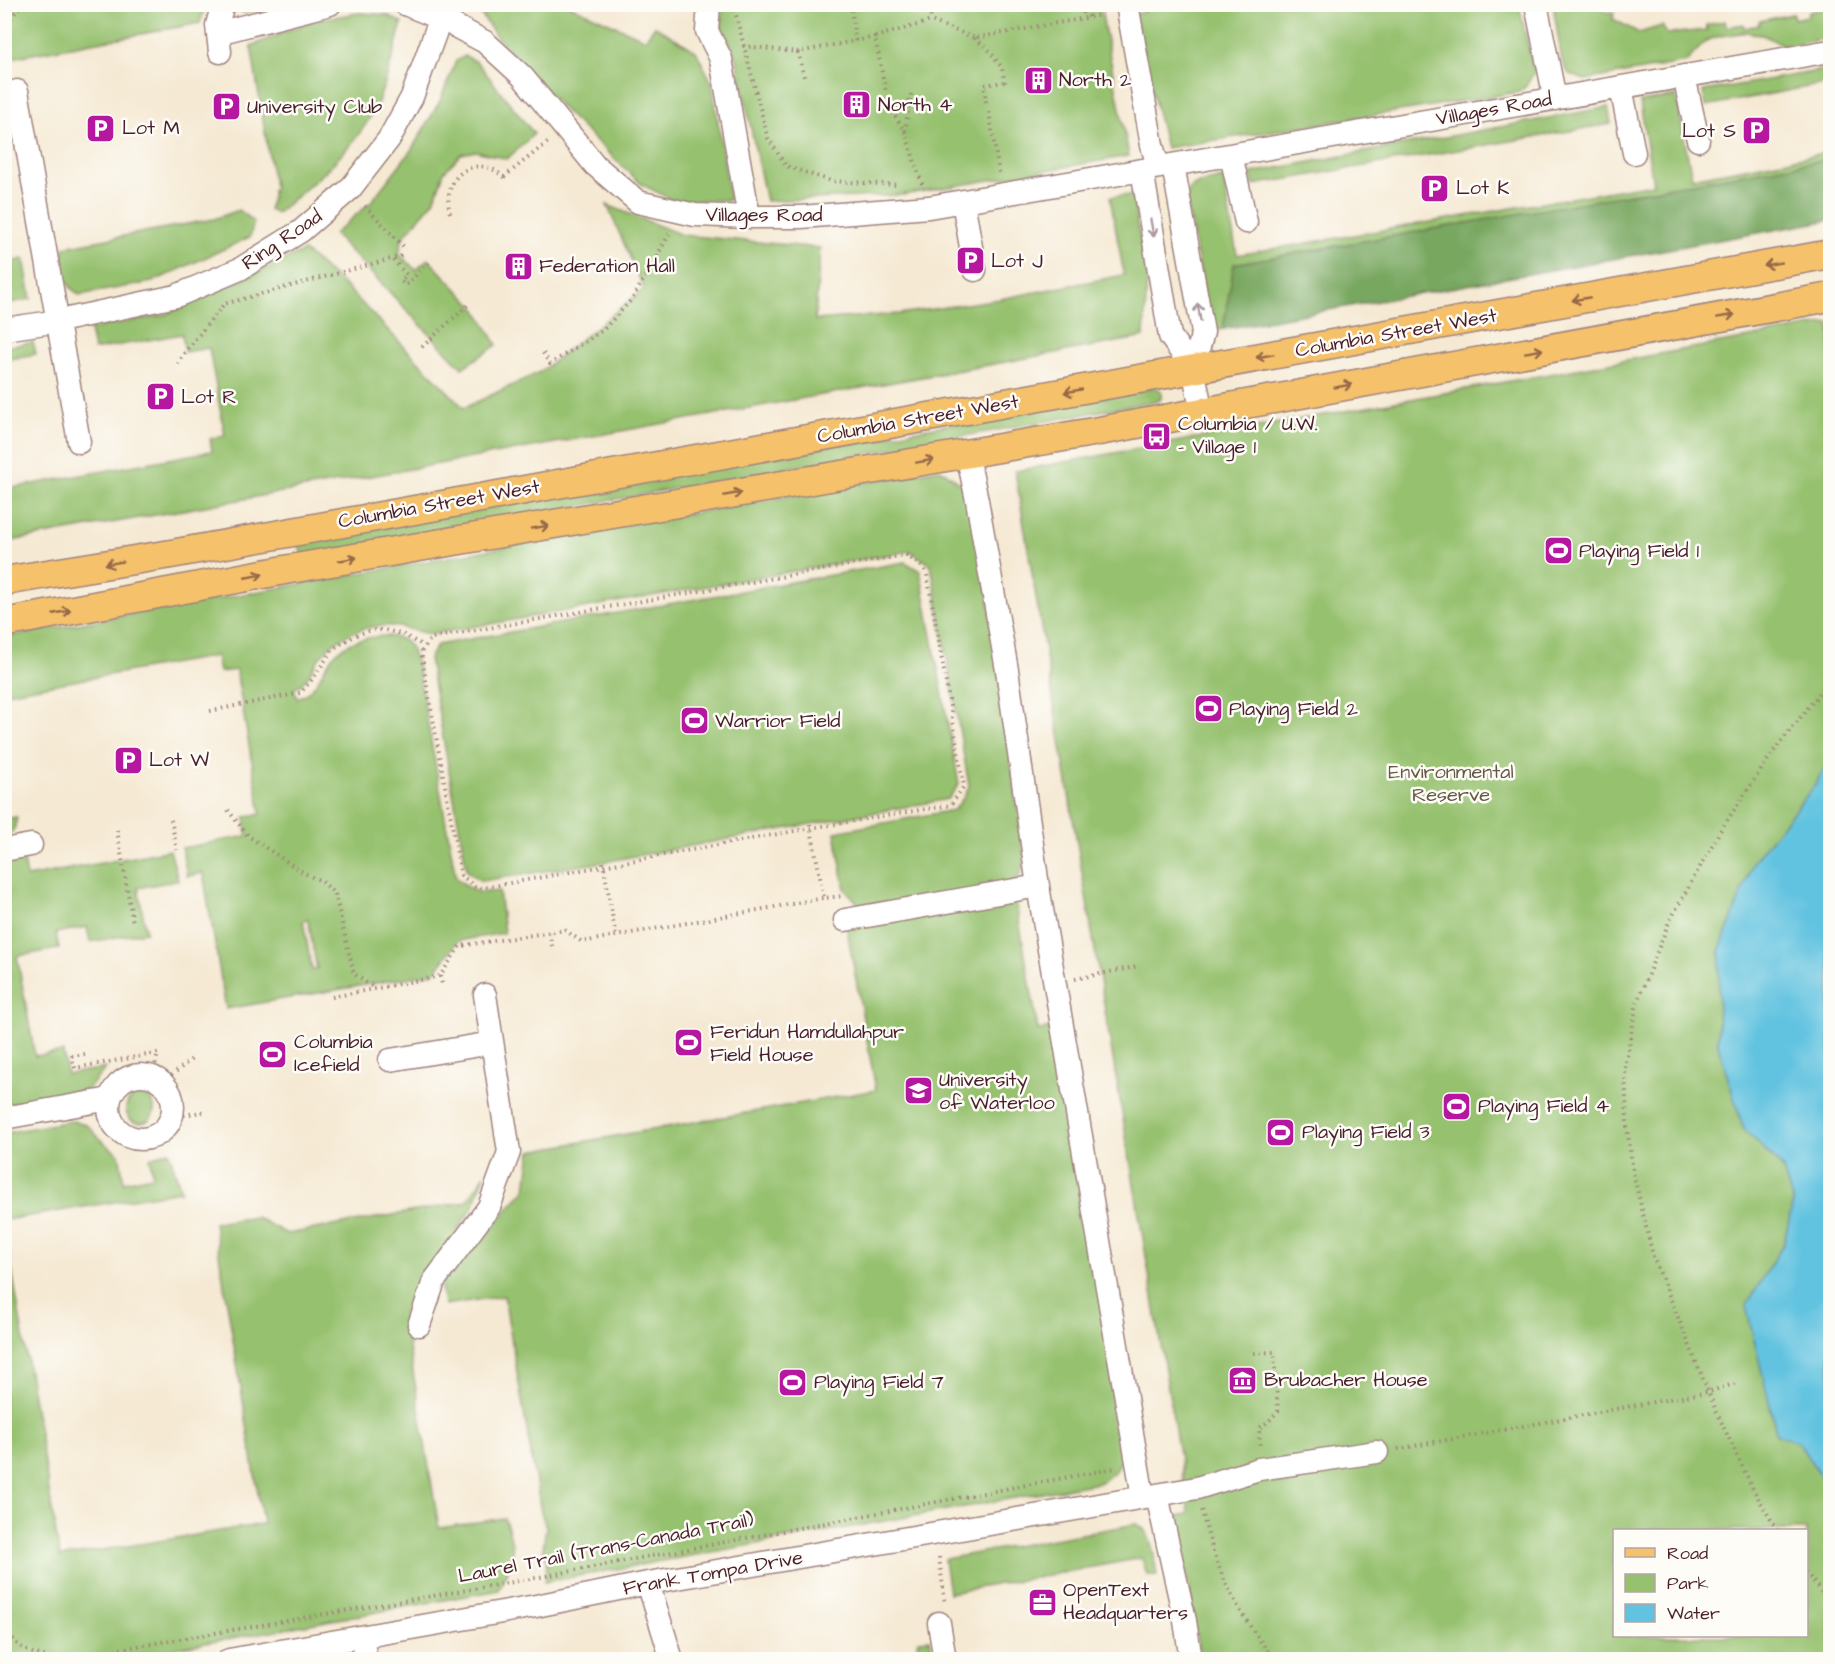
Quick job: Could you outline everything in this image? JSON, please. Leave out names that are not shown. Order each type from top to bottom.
[{"type":"main road","name":"Columbia Street West","points":[[4,580],[171,554],[1830,254]]},
{"type":"main road","name":"Columbia Street West","points":[[4,623],[290,569],[967,454],[1830,297]]},
{"type":"street","points":[[223,4],[218,25],[219,43],[330,4]]},
{"type":"street","name":"Villages Road","points":[[405,4],[444,12],[485,42],[522,76],[595,165],[638,202],[695,215],[749,217],[801,217],[926,197],[963,201],[1830,51]]},
{"type":"street","points":[[708,4],[707,31],[721,59],[749,217]]},
{"type":"street","points":[[1536,4],[1555,99]]},
{"type":"street","points":[[1128,7],[1152,145],[1203,332],[1193,369]]},
{"type":"street","name":"Ring Road","points":[[4,329],[59,321],[176,296],[240,269],[302,231],[350,189],[389,140],[412,97],[444,12]]},
{"type":"street","points":[[1684,76],[1698,140]]},
{"type":"street","points":[[1621,87],[1634,153]]},
{"type":"street","points":[[17,92],[79,442]]},
{"type":"street","points":[[1231,155],[1246,222]]},
{"type":"street","points":[[1158,167],[1170,336],[1193,369],[1202,412]]},
{"type":"street","points":[[963,201],[975,270]]},
{"type":"street","points":[[967,454],[1007,670],[1054,983],[1150,1496],[1185,1621],[1191,1659]]},
{"type":"street","points":[[284,532],[290,569]]},
{"type":"street","points":[[4,850],[31,845]]},
{"type":"street","points":[[854,919],[1038,886]]},
{"type":"street","points":[[419,1325],[434,1281],[489,1208],[509,1152],[485,995]]},
{"type":"street","points":[[390,1060],[492,1043]]},
{"type":"street","points":[[142,1075],[157,1080],[168,1090],[172,1098],[172,1117],[165,1130],[146,1139],[125,1136],[111,1120],[110,1099],[114,1089],[131,1077],[142,1075]]},
{"type":"street","points":[[4,1118],[110,1099]]},
{"type":"street","name":"Frank Tompa Drive","points":[[229,1659],[536,1606],[648,1583],[1197,1488],[1259,1469],[1377,1452]]},
{"type":"street","points":[[648,1583],[672,1659]]},
{"type":"street","points":[[943,1617],[945,1659]]},
{"type":"street","points":[[362,1637],[366,1659]]},
{"type":"path","points":[[733,4],[768,138],[786,166],[831,181],[900,185]]},
{"type":"path","points":[[851,4],[855,40]]},
{"type":"path","points":[[930,4],[931,21]]},
{"type":"path","points":[[1074,4],[1090,18]]},
{"type":"path","points":[[975,38],[1090,18],[1128,7],[1174,4]]},
{"type":"path","points":[[4,12],[22,5]]},
{"type":"path","points":[[4,28],[22,5]]},
{"type":"path","points":[[743,46],[798,52],[875,37],[931,21],[975,38],[990,51],[1002,68],[1004,82],[984,85],[986,102]]},
{"type":"path","points":[[875,37],[886,92]]},
{"type":"path","points":[[798,52],[805,81]]},
{"type":"path","points":[[905,132],[910,94]]},
{"type":"path","points":[[892,111],[905,132],[926,197]]},
{"type":"path","points":[[989,112],[1002,194]]},
{"type":"path","points":[[504,177],[565,128]]},
{"type":"path","points":[[450,213],[447,202],[448,190],[454,179],[463,171],[476,167],[492,168],[507,181]]},
{"type":"path","points":[[911,186],[926,197]]},
{"type":"path","points":[[350,189],[405,248]]},
{"type":"path","points":[[543,353],[550,364],[603,330],[633,298],[664,245],[680,211]]},
{"type":"path","points":[[178,364],[224,304],[402,256]]},
{"type":"path","points":[[393,260],[407,275],[401,281],[406,285],[430,261]]},
{"type":"path","points":[[422,347],[470,303]]},
{"type":"path","points":[[906,555],[924,568],[927,574],[964,786],[951,805],[811,826],[483,888],[475,887],[461,875],[422,658],[424,646],[431,638],[906,555]]},
{"type":"path","points":[[210,711],[300,693],[334,648],[356,635],[372,630],[402,634],[424,646]]},
{"type":"path","points":[[1776,1529],[1753,1489],[1708,1392],[1653,1256],[1633,1172],[1625,1068],[1636,1002],[1669,922],[1720,831],[1773,752],[1830,680]]},
{"type":"path","points":[[228,810],[248,836],[304,873],[323,882],[335,894],[354,974],[375,989]]},
{"type":"path","points":[[171,820],[177,850]]},
{"type":"path","points":[[811,826],[824,898]]},
{"type":"path","points":[[117,830],[133,923]]},
{"type":"path","points":[[603,864],[616,937]]},
{"type":"path","points":[[332,997],[440,976],[460,946],[565,930],[582,942],[844,895],[854,919]]},
{"type":"path","points":[[549,933],[552,946]]},
{"type":"path","points":[[1054,983],[1139,966]]},
{"type":"path","points":[[440,976],[442,984]]},
{"type":"path","points":[[85,1054],[72,1056],[75,1068],[158,1053],[157,1080]]},
{"type":"path","points":[[157,1080],[193,1058]]},
{"type":"path","points":[[172,1117],[207,1111]]},
{"type":"path","points":[[1254,1353],[1274,1352],[1278,1389],[1278,1411],[1259,1428],[1259,1469]]},
{"type":"path","points":[[1377,1452],[1708,1392],[1737,1383]]},
{"type":"path","name":"Laurel Trail (Trans-Canada Trail)","points":[[62,1659],[514,1582],[1115,1468],[1150,1496]]},
{"type":"path","points":[[1197,1488],[1218,1568],[1232,1598],[1275,1659]]},
{"type":"path","points":[[939,1557],[943,1617]]},
{"type":"path","points":[[1808,1575],[1830,1603]]},
{"type":"path","points":[[4,1623],[9,1635],[18,1646],[38,1655],[62,1659]]},
{"type":"path","points":[[82,1656],[87,1659]]},
{"type":"green space","points":[[235,4],[284,5],[244,13],[234,6]]},
{"type":"green space","points":[[1142,4],[1519,5],[1534,72],[1526,86],[1519,92],[1166,148],[1134,14],[1144,12]]},
{"type":"green space","points":[[17,5],[206,5],[200,23],[5,59],[5,17],[9,17]]},
{"type":"green space","points":[[480,5],[569,5],[645,39],[655,26],[696,51],[712,83],[730,200],[674,201],[641,184],[566,112],[496,36],[480,13]]},
{"type":"green space","points":[[722,5],[1100,5],[1129,156],[902,195],[766,201],[736,56],[722,27]]},
{"type":"green space","points":[[1553,5],[1598,5],[1604,12],[1614,12],[1613,19],[1639,33],[1662,26],[1667,34],[1707,30],[1706,25],[1725,21],[1727,27],[1743,24],[1744,28],[1759,25],[1759,21],[1793,14],[1794,19],[1808,16],[1808,12],[1825,9],[1824,5],[1830,5],[1830,37],[1787,47],[1765,36],[1748,32],[1720,36],[1706,41],[1686,62],[1585,80],[1569,74],[1562,61]]},
{"type":"green space","points":[[360,13],[387,15],[402,23],[376,106],[368,121],[345,150],[318,178],[277,213],[269,209],[274,187],[251,46],[314,20]]},
{"type":"green space","points":[[465,56],[477,62],[534,134],[507,159],[476,151],[461,154],[444,172],[434,201],[403,237],[399,254],[416,270],[428,259],[477,310],[497,345],[462,368],[334,234],[370,203],[412,149],[440,101],[456,61]]},
{"type":"green space","points":[[1830,69],[1830,83],[1706,106],[1703,91]]},
{"type":"green space","points":[[1676,96],[1692,178],[1830,152],[1830,159],[1235,264],[1223,329],[1218,330],[1211,327],[1186,199],[1189,189],[1199,183],[1223,178],[1237,255],[1653,184],[1640,102]]},
{"type":"green space","points":[[1608,107],[1611,124],[1253,185],[1251,173]]},
{"type":"green space","points":[[1830,159],[1830,220],[1223,329],[1234,264]]},
{"type":"green space","points":[[1132,195],[1147,276],[1144,337],[5,542],[5,489],[212,451],[210,439],[225,436],[209,348],[185,352],[182,334],[94,350],[90,329],[164,315],[304,251],[343,284],[464,408],[540,372],[644,289],[607,205],[682,235],[820,248],[815,320],[899,314],[1000,299],[1124,275],[1110,197]]},
{"type":"green space","points":[[239,210],[254,222],[250,237],[152,282],[79,295],[70,287],[59,266],[65,247],[214,219]]},
{"type":"green space","points":[[24,259],[31,299],[5,304],[5,263]]},
{"type":"green space","name":"Environmental Reserve","points":[[1830,323],[1830,1659],[1200,1659],[1177,1516],[1189,1514],[1015,471]]},
{"type":"green space","points":[[33,342],[36,354],[5,360],[5,347]]},
{"type":"green space","points":[[1155,387],[1161,391],[1161,399],[1157,401],[309,555],[302,555],[299,546],[304,541]]},
{"type":"green space","points":[[939,469],[959,483],[977,516],[1025,863],[1019,876],[1011,885],[863,909],[845,889],[835,832],[954,810],[969,786],[931,565],[910,551],[432,634],[400,627],[367,628],[336,641],[320,657],[306,679],[294,689],[297,698],[315,685],[336,653],[358,640],[387,636],[396,637],[408,644],[417,664],[456,878],[476,891],[499,891],[504,933],[458,941],[434,973],[226,1009],[203,873],[187,876],[182,848],[247,836],[245,817],[261,814],[236,670],[219,672],[216,656],[5,693],[5,637]],"holes":[[[308,920],[317,969],[312,970],[303,921]]]},
{"type":"green space","name":"Warrior Field","points":[[905,562],[920,571],[959,784],[948,799],[603,862],[481,881],[467,871],[429,659],[437,645]]},
{"type":"green space","points":[[17,817],[13,831],[5,835],[5,819]]},
{"type":"green space","points":[[170,850],[178,880],[138,888],[146,932],[90,942],[87,927],[56,933],[59,949],[17,956],[35,1056],[63,1052],[67,1074],[106,1068],[89,1088],[83,1091],[5,1105],[5,861],[18,858],[24,861],[27,877]]},
{"type":"green space","points":[[1011,897],[1016,903],[1038,1030],[1056,1028],[1114,1362],[1123,1453],[1118,1468],[1098,1483],[544,1582],[547,1564],[543,1548],[546,1527],[541,1512],[504,1296],[445,1305],[441,1291],[443,1280],[526,1189],[531,1151],[876,1090],[846,924]]},
{"type":"green space","points":[[140,1095],[150,1099],[154,1109],[150,1119],[140,1123],[130,1119],[126,1109],[130,1099]]},
{"type":"green space","points":[[71,1121],[87,1126],[119,1154],[124,1182],[153,1176],[150,1158],[169,1151],[181,1191],[5,1220],[5,1133]]},
{"type":"green space","points":[[485,1175],[473,1207],[403,1312],[439,1528],[504,1518],[511,1538],[512,1555],[511,1563],[499,1590],[117,1659],[21,1659],[4,1647],[4,1223],[60,1557],[263,1524],[214,1223],[256,1217],[287,1234],[466,1202]]},
{"type":"green space","points":[[1136,1524],[1142,1527],[1149,1539],[1154,1553],[1157,1575],[1147,1575],[1142,1558],[949,1593],[944,1559]]},
{"type":"green space","points":[[930,1639],[934,1659],[920,1659],[918,1640]]},
{"type":"water","points":[[1830,758],[1830,1491],[1798,1442],[1777,1435],[1746,1306],[1784,1243],[1793,1202],[1782,1167],[1743,1128],[1718,1045],[1720,949],[1754,861],[1815,785]]},
{"type":"place","name":"North 2","points":[[1038,80]]},
{"type":"place","name":"North 4","points":[[857,105]]},
{"type":"place","name":"University Club","points":[[226,107]]},
{"type":"place","name":"Lot M","points":[[101,128]]},
{"type":"place","name":"Lot S","points":[[1757,131]]},
{"type":"place","name":"Lot K","points":[[1435,188]]},
{"type":"place","name":"Lot J","points":[[970,261]]},
{"type":"place","name":"Federation Hall","points":[[518,266]]},
{"type":"place","name":"Lot R","points":[[160,397]]},
{"type":"place","name":"Columbia / U.W. - Village 1","points":[[1157,436]]},
{"type":"place","name":"Playing Field 1","points":[[1558,551]]},
{"type":"place","name":"Playing Field 2","points":[[1208,709]]},
{"type":"place","name":"Warrior Field","points":[[694,721]]},
{"type":"place","name":"Lot W","points":[[128,760]]},
{"type":"place","name":"Feridun Hamdullahpur Field House","points":[[689,1043]]},
{"type":"place","name":"Columbia Icefield","points":[[273,1054]]},
{"type":"place","name":"University of Waterloo","points":[[918,1091]]},
{"type":"place","name":"Playing Field 4","points":[[1457,1106]]},
{"type":"place","name":"Playing Field 3","points":[[1281,1132]]},
{"type":"place","name":"Brubacher House","points":[[1243,1380]]},
{"type":"place","name":"Playing Field 7","points":[[793,1382]]},
{"type":"place","name":"OpenText Headquarters","points":[[1042,1602]]}]
